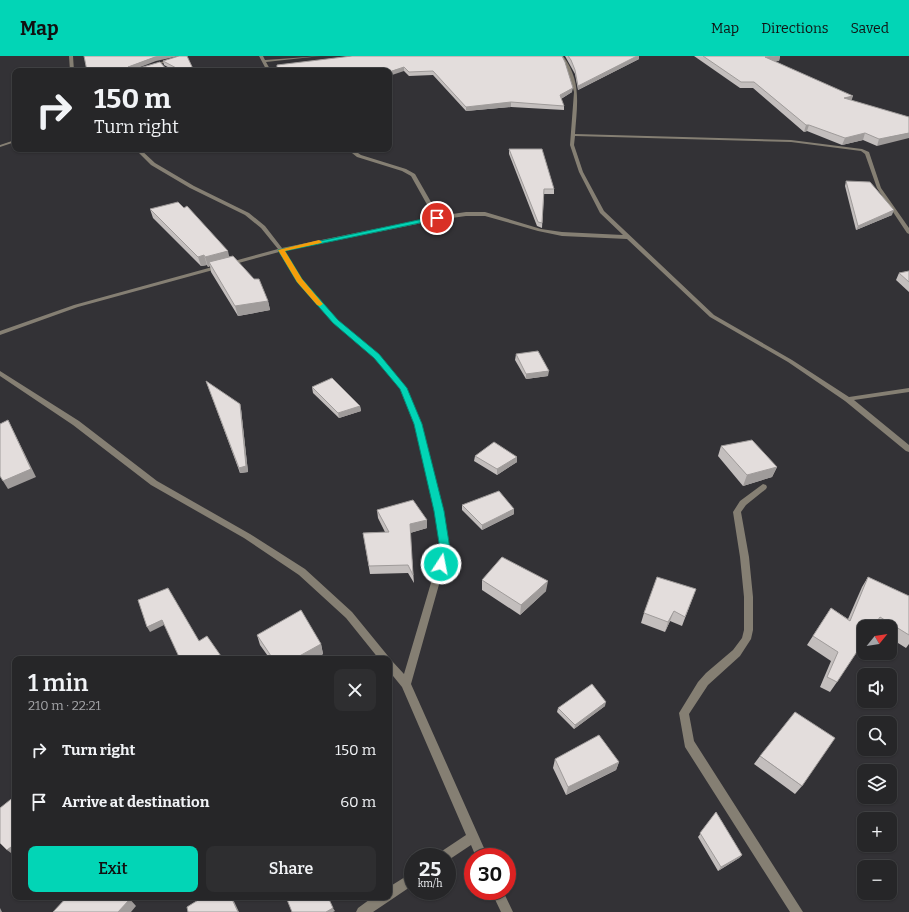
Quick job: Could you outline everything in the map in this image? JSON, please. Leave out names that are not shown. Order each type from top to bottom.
[{"type":"street","points":[[71,56],[72,68]]},
{"type":"street","points":[[143,68],[185,56]]},
{"type":"street","points":[[261,56],[268,68]]},
{"type":"street","points":[[264,61],[319,56]]},
{"type":"street","points":[[561,56],[568,65],[576,92],[572,145],[581,172],[602,212],[712,316],[790,361],[848,399],[909,449]]},
{"type":"street","points":[[573,135],[791,141],[862,150],[867,153],[879,188],[909,232]]},
{"type":"street","points":[[0,146],[12,141]]},
{"type":"street","points":[[139,152],[153,164],[192,187],[247,214],[263,227],[281,250],[299,280],[336,322],[377,356],[404,388],[418,424],[439,511],[445,549],[406,684]]},
{"type":"street","points":[[353,152],[359,156],[404,170],[412,175],[437,218]]},
{"type":"street","points":[[0,333],[76,306],[208,268],[281,250],[437,218],[466,214],[485,214],[540,230],[562,234],[628,237]]},
{"type":"street","points":[[0,373],[76,423],[154,484],[247,536],[302,572],[349,615],[383,656]]},
{"type":"street","points":[[848,399],[909,390]]},
{"type":"street","points":[[763,487],[743,503],[737,512],[740,525],[749,604],[747,638],[732,659],[703,682],[684,713],[689,743],[797,912]]},
{"type":"street","points":[[392,668],[406,684],[478,848]]},
{"type":"street","points":[[456,848],[473,837]]},
{"type":"street","points":[[392,892],[404,884]]},
{"type":"street","points":[[362,912],[380,900]]},
{"type":"street","points":[[501,900],[507,912]]},
{"type":"building","points":[[84,56],[160,56],[128,67],[132,68],[86,68]]},
{"type":"building","points":[[179,56],[187,56],[193,68],[176,68],[163,61]]},
{"type":"building","points":[[352,56],[562,56],[573,88],[560,95],[564,106],[511,102],[466,107],[433,71],[409,72],[404,67],[392,71],[392,68],[277,68],[277,65]]},
{"type":"building","points":[[568,56],[637,56],[578,86],[575,70]]},
{"type":"building","points":[[703,56],[776,56],[765,57],[853,96],[844,98],[909,117],[909,133],[879,139],[865,133],[845,138],[806,125],[754,82],[741,82]]},
{"type":"building","points":[[160,62],[165,68],[139,68]]},
{"type":"building","points":[[509,149],[542,149],[554,189],[544,189],[542,223],[538,222]]},
{"type":"building","points":[[846,181],[870,182],[894,210],[858,226]]},
{"type":"building","points":[[178,202],[184,208],[187,206],[228,251],[205,257],[204,255],[198,257],[150,209]]},
{"type":"building","points":[[233,256],[254,279],[259,279],[268,301],[235,306],[209,262]]},
{"type":"building","points":[[909,271],[909,282],[899,273]]},
{"type":"building","points":[[538,351],[549,371],[526,374],[516,354]]},
{"type":"building","points":[[332,378],[360,406],[338,413],[312,387]]},
{"type":"building","points":[[206,381],[240,404],[246,466],[239,468]]},
{"type":"building","points":[[8,420],[31,469],[3,481],[0,476],[0,424]]},
{"type":"building","points":[[752,440],[777,467],[747,475],[721,446]]},
{"type":"building","points":[[494,442],[517,457],[497,469],[475,456]]},
{"type":"building","points":[[499,491],[514,509],[482,525],[462,505]]},
{"type":"building","points":[[413,500],[427,520],[410,524],[413,575],[408,565],[369,566],[363,533],[389,532],[377,510]]},
{"type":"building","points":[[502,557],[548,581],[521,605],[482,580]]},
{"type":"building","points":[[657,577],[696,589],[685,617],[674,611],[668,622],[644,613]]},
{"type":"building","points":[[868,577],[909,596],[909,635],[897,628],[897,620],[885,620],[880,617],[878,620],[857,620],[857,652],[837,682],[827,677],[838,652],[813,636],[831,608],[850,621]]},
{"type":"building","points":[[168,588],[199,641],[207,636],[221,656],[179,656],[162,620],[147,627],[138,600]]},
{"type":"building","points":[[301,610],[321,644],[299,656],[271,656],[257,635]]},
{"type":"building","points":[[592,684],[606,702],[575,725],[558,708]]},
{"type":"building","points":[[795,712],[835,738],[802,786],[760,756]]},
{"type":"building","points":[[599,735],[619,762],[568,787],[555,759]]},
{"type":"building","points":[[12,798],[12,846],[7,850],[0,843],[0,808]]},
{"type":"building","points":[[716,812],[742,855],[721,867],[700,833]]},
{"type":"building","points":[[64,900],[129,900],[118,912],[53,912]]},
{"type":"building","points":[[198,900],[232,900],[238,912],[188,912],[187,907]]},
{"type":"building","points":[[287,900],[329,900],[333,908],[326,912],[292,912]]},
{"type":"slow traffic","points":[[319,242],[281,250],[299,280],[320,304]]},
{"type":"route","points":[[437,218],[281,250],[299,280],[336,322],[377,356],[404,388],[418,424],[439,511],[445,549],[441,564]]}]
